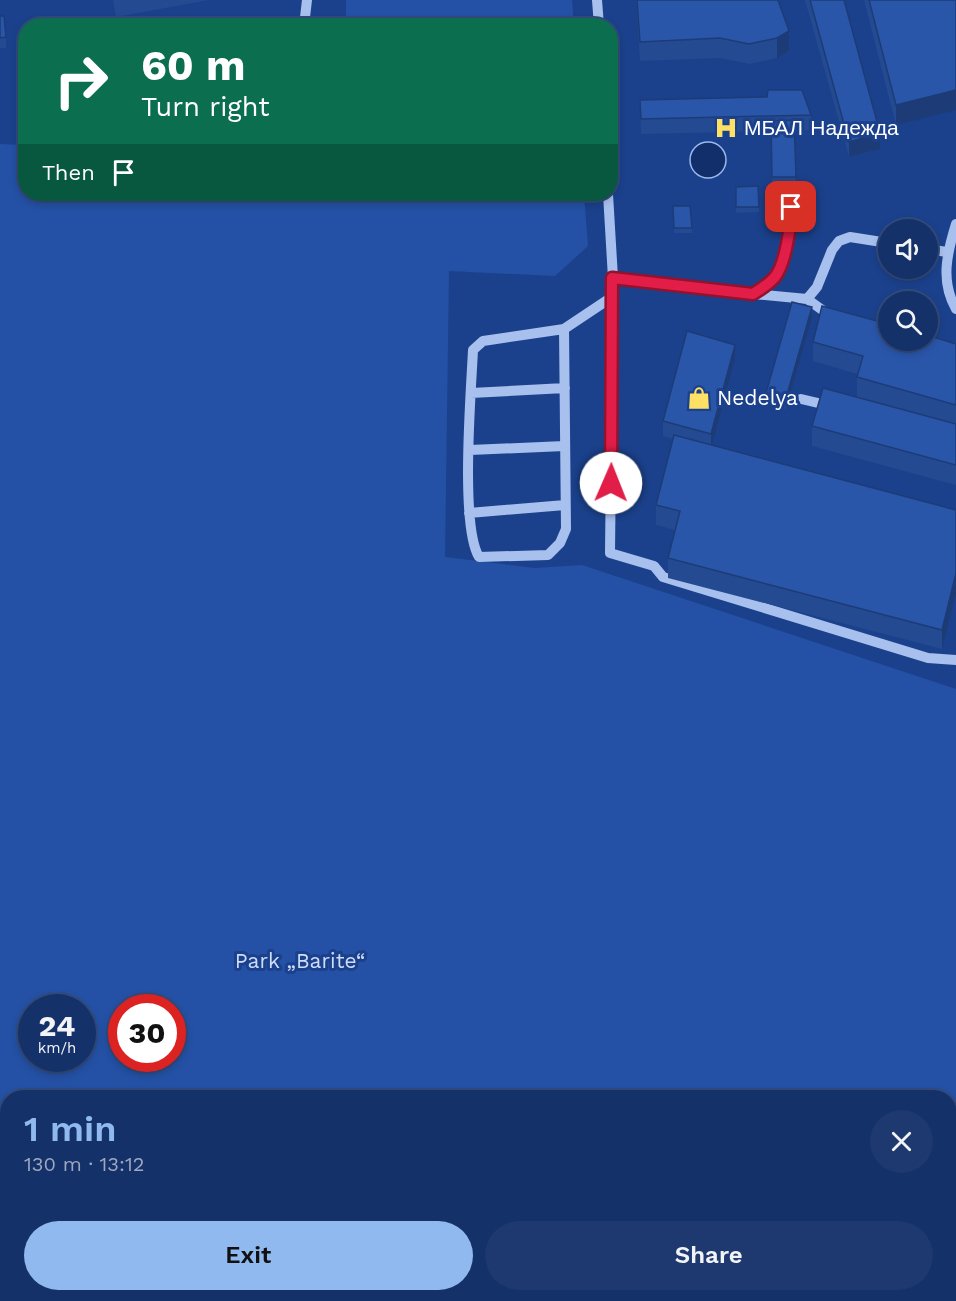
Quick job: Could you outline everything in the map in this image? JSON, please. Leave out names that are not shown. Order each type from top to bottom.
[{"type":"street","points":[[305,18],[307,0]]},
{"type":"street","points":[[597,0],[598,18]]},
{"type":"street","points":[[608,201],[612,278],[610,553],[654,566],[663,577],[928,658],[956,660]]},
{"type":"street","points":[[753,294],[765,287],[777,275],[791,225],[791,207]]},
{"type":"street","points":[[956,224],[947,252],[947,287],[956,309]]},
{"type":"street","points":[[807,299],[817,287],[832,250],[839,241],[850,237],[878,241]]},
{"type":"street","points":[[938,251],[947,252]]},
{"type":"street","points":[[612,278],[807,299],[846,326]]},
{"type":"street","points":[[564,329],[566,529],[560,543],[548,555],[478,557],[472,546],[469,513],[473,350],[483,341],[564,329],[612,297]]},
{"type":"street","points":[[471,393],[565,388]]},
{"type":"street","points":[[801,399],[845,410]]},
{"type":"street","points":[[470,450],[564,446]]},
{"type":"street","points":[[469,513],[566,505]]},
{"type":"green space","points":[[346,0],[572,0],[573,18],[346,18]]},
{"type":"green space","name":"Park „Barite“","points":[[0,144],[18,145],[18,201],[585,201],[588,246],[555,276],[449,271],[445,557],[535,568],[582,565],[956,689],[956,1090],[0,1090]]},
{"type":"shaded area","points":[[708,142],[721,147],[726,160],[721,173],[708,178],[695,173],[690,160],[695,147]]},
{"type":"building","points":[[637,0],[778,0],[789,31],[777,38],[749,44],[720,38],[640,42]]},
{"type":"building","points":[[810,0],[844,0],[880,133],[849,142]]},
{"type":"building","points":[[869,0],[956,0],[956,90],[896,105]]},
{"type":"building","points":[[0,16],[4,16],[6,37],[0,38]]},
{"type":"building","points":[[768,90],[802,90],[811,115],[641,119],[640,100],[767,97]]},
{"type":"building","points":[[794,120],[796,177],[772,177],[771,121]]},
{"type":"building","points":[[758,186],[759,207],[736,207],[736,187]]},
{"type":"building","points":[[673,206],[690,206],[692,228],[674,228]]},
{"type":"building","points":[[792,302],[812,307],[786,398],[766,393]]},
{"type":"building","points":[[822,306],[878,321],[878,351],[938,351],[938,338],[956,344],[956,405],[857,377],[863,356],[813,342]]},
{"type":"building","points":[[687,331],[735,345],[711,434],[663,421]]},
{"type":"building","points":[[823,388],[956,424],[956,465],[812,426]]},
{"type":"building","points":[[674,435],[956,510],[956,573],[942,630],[668,558],[680,511],[656,505]]},
{"type":"place","name":"МБАЛ Надежда","points":[[726,128]]},
{"type":"place","name":"Nedelya","points":[[699,398]]},
{"type":"route","points":[[611,483],[612,278],[753,294],[765,287],[777,275],[791,225],[791,207]]}]
